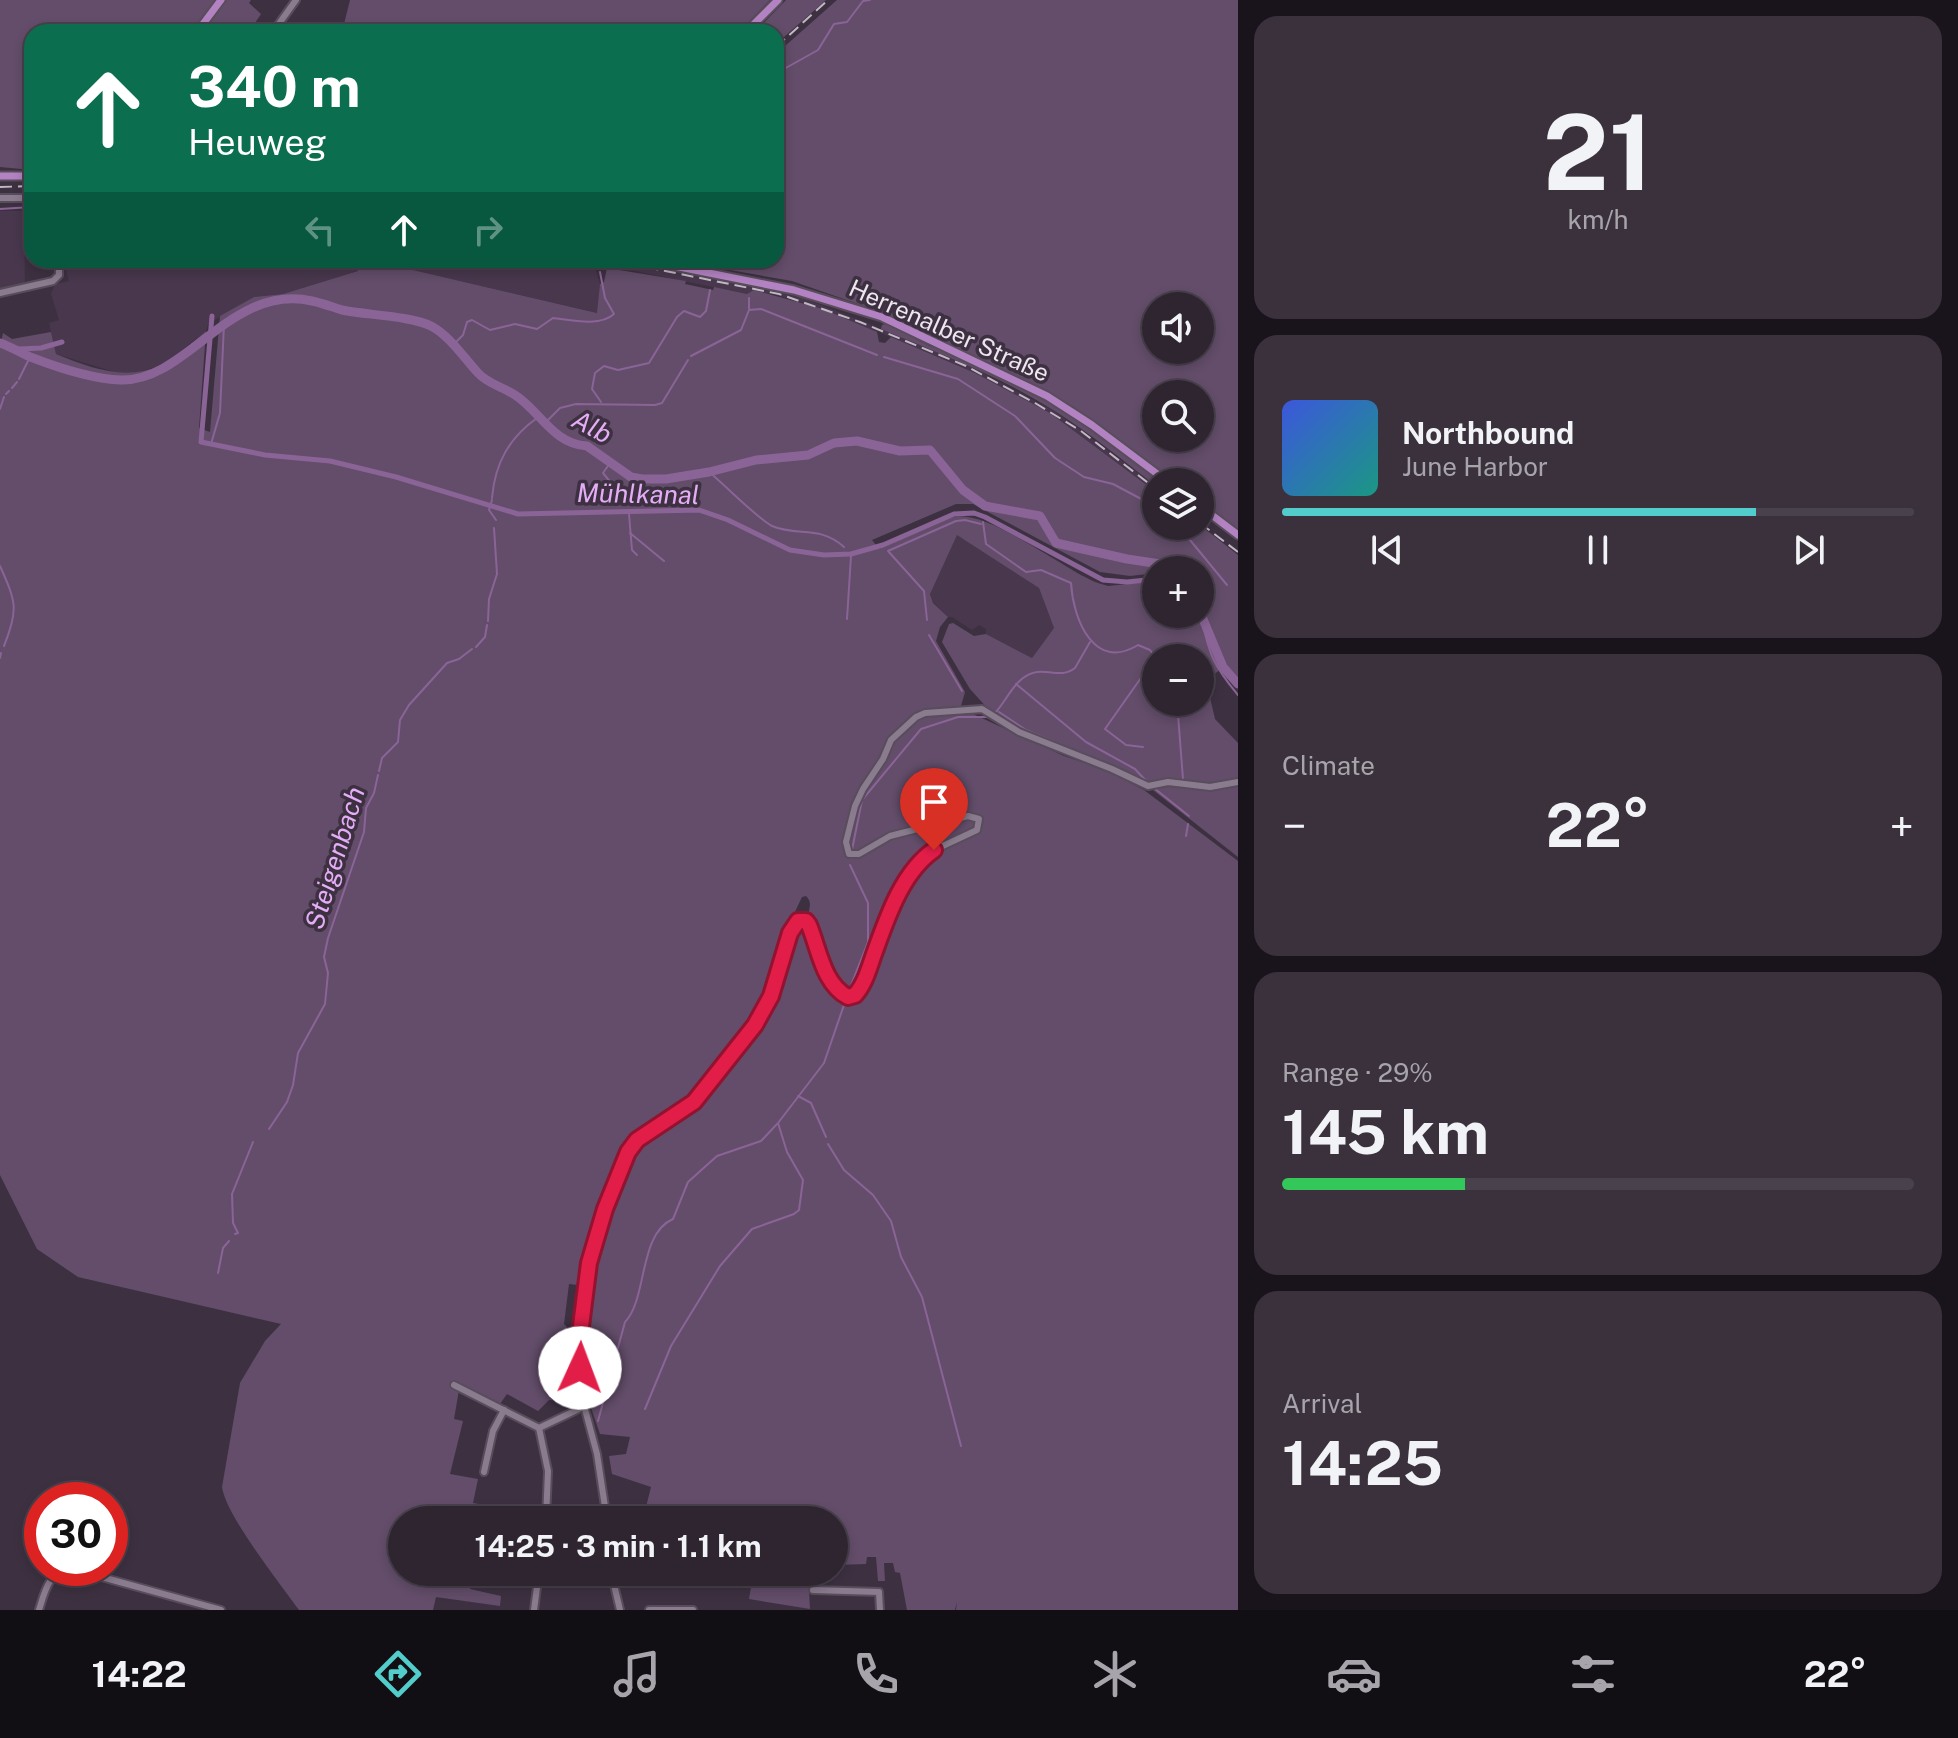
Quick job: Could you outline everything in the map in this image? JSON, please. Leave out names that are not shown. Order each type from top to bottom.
[{"type":"main road","points":[[203,24],[221,0]]},
{"type":"main road","points":[[754,24],[778,0]]},
{"type":"main road","points":[[0,176],[24,176]]},
{"type":"main road","name":"Herrenalber Straße","points":[[684,268],[807,293],[882,317],[1047,396],[1149,468]]},
{"type":"main road","points":[[1214,517],[1238,535]]},
{"type":"street","points":[[279,24],[296,0]]},
{"type":"street","points":[[0,198],[24,198]]},
{"type":"street","points":[[0,293],[53,281],[59,275],[59,268]]},
{"type":"street","points":[[605,1506],[595,1445],[579,1387],[581,1326],[589,1263],[628,1152],[643,1136],[694,1102],[755,1025],[771,996],[794,925],[801,921],[807,923],[831,981],[846,996],[853,997],[859,991],[889,915],[914,868],[934,850],[977,830],[980,824],[979,819],[968,816],[899,833],[859,854],[849,854],[846,842],[855,806],[891,740],[916,717],[925,713],[982,709],[1030,737],[1148,786],[1168,782],[1210,787],[1238,782]]},
{"type":"street","points":[[454,1385],[539,1428]]},
{"type":"street","points":[[539,1428],[583,1407]]},
{"type":"street","points":[[484,1472],[493,1431],[504,1410]]},
{"type":"street","points":[[539,1428],[548,1471],[547,1506]]},
{"type":"street","points":[[39,1610],[49,1582],[57,1573],[69,1568],[221,1610]]},
{"type":"street","points":[[534,1610],[537,1586]]},
{"type":"street","points":[[614,1586],[620,1610]]},
{"type":"street","points":[[813,1590],[879,1592],[880,1610]]},
{"type":"street","points":[[649,1610],[693,1610]]},
{"type":"shaded area","points":[[0,0],[251,0],[249,3],[261,14],[254,24],[24,24],[24,169],[0,167]]},
{"type":"shaded area","points":[[350,0],[770,0],[747,24],[344,24]]},
{"type":"shaded area","points":[[786,0],[826,0],[784,37],[784,24],[763,24]]},
{"type":"shaded area","points":[[837,0],[1238,0],[1238,530],[1214,512],[1214,468],[1155,468],[1074,407],[884,313],[792,281],[719,268],[784,268],[784,47]]},
{"type":"shaded area","points":[[0,211],[24,211],[25,285],[0,291]]},
{"type":"shaded area","points":[[65,268],[358,268],[358,271],[283,294],[254,297],[208,324],[206,331],[163,365],[133,374],[121,374],[56,354],[49,323],[59,320],[51,294],[55,284],[69,281]]},
{"type":"shaded area","points":[[358,268],[404,268],[597,313],[600,284],[604,282],[607,268],[686,281],[685,284],[713,290],[714,287],[747,294],[754,290],[823,309],[877,332],[879,342],[885,343],[891,337],[975,373],[1050,413],[1142,482],[1142,540],[1214,540],[1214,536],[1238,555],[1238,682],[1224,667],[1214,674],[1214,644],[1142,644],[1142,716],[1214,715],[1238,743],[1238,779],[1212,785],[1173,780],[1147,783],[1019,729],[990,711],[970,689],[942,642],[949,624],[953,623],[974,636],[986,634],[1032,658],[1054,628],[1039,588],[957,535],[930,594],[933,603],[948,617],[940,627],[936,641],[965,692],[961,706],[1064,756],[1108,771],[1144,790],[1238,861],[1238,1610],[956,1610],[957,1602],[955,1610],[907,1610],[900,1573],[895,1572],[893,1563],[884,1563],[885,1581],[878,1581],[876,1557],[867,1557],[866,1564],[848,1565],[848,1506],[646,1506],[651,1487],[612,1474],[609,1456],[626,1454],[630,1437],[600,1434],[589,1402],[584,1403],[582,1389],[582,1335],[587,1281],[622,1155],[580,1268],[578,1285],[569,1284],[564,1324],[567,1327],[565,1347],[577,1350],[572,1402],[549,1400],[538,1411],[507,1394],[500,1404],[451,1381],[450,1386],[459,1390],[454,1419],[463,1421],[450,1474],[478,1479],[473,1503],[491,1506],[388,1506],[388,1586],[471,1586],[470,1589],[501,1596],[500,1606],[436,1597],[433,1610],[299,1610],[243,1532],[222,1487],[240,1383],[265,1341],[281,1324],[78,1277],[37,1249],[0,1175],[0,348],[3,333],[12,339],[51,332],[56,354],[108,371],[134,372],[166,363],[206,331],[199,428],[210,432],[220,316],[254,297],[283,294],[358,271]],"holes":[[[806,896],[810,902],[809,919],[814,934],[827,966],[841,988],[835,1000],[805,923],[795,927],[792,935],[783,937],[802,897]]]},
{"type":"shaded area","points":[[595,268],[600,284],[598,313],[411,270]]},
{"type":"shaded area","points":[[595,268],[659,268],[803,298],[877,327],[877,332],[823,309],[777,295],[754,291],[747,294],[635,271]]},
{"type":"shaded area","points":[[888,323],[926,344],[949,351],[1043,397],[1075,416],[1144,468],[1142,475],[1071,421],[1037,400],[971,367],[881,329]]},
{"type":"shaded area","points":[[881,329],[964,363],[1056,412],[1142,476],[1142,482],[1050,413],[975,373],[881,333]]},
{"type":"shaded area","points":[[957,534],[1039,588],[1054,628],[1032,658],[986,634],[986,629],[979,625],[972,630],[948,617],[933,602],[930,594],[932,585]]},
{"type":"shaded area","points":[[1168,784],[1212,789],[1238,784],[1238,857],[1153,790]]},
{"type":"shaded area","points":[[750,1586],[809,1586],[810,1609],[749,1599],[751,1587],[755,1587]]},
{"type":"waterway","points":[[784,69],[818,50],[834,24],[847,22],[863,1],[870,0]]},
{"type":"waterway","points":[[0,209],[24,208]]},
{"type":"waterway","points":[[453,345],[463,335],[467,322],[472,320],[490,330],[515,324],[537,329],[553,318],[585,322],[608,318],[614,314],[605,298],[600,272]]},
{"type":"waterway","points":[[601,402],[592,389],[595,373],[604,366],[618,370],[649,363],[677,317],[684,311],[700,317],[706,311],[710,290]]},
{"type":"waterway","points":[[749,298],[749,309]]},
{"type":"waterway","name":"Alb","points":[[0,343],[65,369],[121,380],[145,376],[167,366],[233,319],[257,306],[283,299],[312,301],[342,310],[412,320],[438,330],[482,377],[524,402],[556,433],[575,444],[587,446],[631,477],[666,479],[709,472],[756,460],[808,455],[834,443],[857,441],[900,451],[930,450],[963,490],[985,506],[1040,516],[1056,543],[1142,561]]},
{"type":"waterway","points":[[691,356],[741,330],[749,310],[761,309],[877,355]]},
{"type":"waterway","name":"Mühlkanal","points":[[212,316],[201,442],[265,455],[330,461],[396,477],[518,514],[699,510],[728,520],[790,550],[824,555],[851,554],[883,545],[954,514],[974,513],[1103,580],[1142,580]]},
{"type":"waterway","points":[[211,444],[220,413],[224,324]]},
{"type":"waterway","points":[[19,349],[41,348],[62,342]]},
{"type":"waterway","points":[[19,379],[30,357]]},
{"type":"waterway","points":[[884,357],[958,379],[1015,416],[1055,458],[1084,477],[1113,484],[1142,499]]},
{"type":"waterway","points":[[544,424],[560,408],[576,404],[662,403],[688,360]]},
{"type":"waterway","points":[[12,388],[17,382]]},
{"type":"waterway","points":[[6,394],[9,391]]},
{"type":"waterway","points":[[0,409],[4,397]]},
{"type":"waterway","points":[[492,498],[496,474],[505,452],[537,418]]},
{"type":"waterway","points":[[610,463],[603,473],[628,504]]},
{"type":"waterway","points":[[709,472],[772,526],[826,536],[844,547]]},
{"type":"waterway","points":[[492,500],[489,510],[496,520]]},
{"type":"waterway","points":[[629,514],[632,550],[637,555]]},
{"type":"waterway","points":[[927,620],[924,591],[888,551],[956,521],[981,524]]},
{"type":"waterway","points":[[983,522],[986,544],[1026,572],[1041,570],[1071,583],[1081,626],[1098,647],[1109,652],[1123,652],[1138,645],[1142,647]]},
{"type":"waterway","name":"Steigenbach","points":[[488,621],[489,599],[497,574],[494,528]]},
{"type":"waterway","points":[[630,533],[664,561]]},
{"type":"waterway","points":[[1190,540],[1227,585]]},
{"type":"waterway","points":[[847,619],[851,556]]},
{"type":"waterway","points":[[0,566],[14,606],[4,646]]},
{"type":"waterway","name":"Steigenbach","points":[[476,647],[485,637],[487,625]]},
{"type":"waterway","points":[[1204,628],[1213,658],[1238,695]]},
{"type":"waterway","name":"Alb","points":[[1207,628],[1223,667],[1238,684]]},
{"type":"waterway","points":[[929,635],[962,691]]},
{"type":"waterway","points":[[995,713],[1018,683],[1030,674],[1066,673],[1075,668],[1090,642]]},
{"type":"waterway","name":"Steigenbach","points":[[379,771],[382,758],[398,742],[400,720],[409,705],[447,663],[472,649]]},
{"type":"waterway","points":[[0,658],[1,653]]},
{"type":"waterway","points":[[1142,676],[1105,729],[1126,745],[1143,747]]},
{"type":"waterway","points":[[1016,684],[1086,742],[1135,769],[1148,783]]},
{"type":"waterway","points":[[999,712],[1026,730],[1090,757]]},
{"type":"waterway","points":[[1178,716],[1183,779]]},
{"type":"waterway","points":[[852,850],[862,800],[921,729],[958,717],[990,717]]},
{"type":"waterway","name":"Steigenbach","points":[[269,1129],[287,1102],[298,1053],[325,1004],[328,973],[324,957],[328,938],[364,832],[366,808],[378,775]]},
{"type":"waterway","points":[[1132,775],[1145,781]]},
{"type":"waterway","points":[[1154,788],[1189,816]]},
{"type":"waterway","points":[[1186,836],[1188,824]]},
{"type":"waterway","points":[[848,993],[868,942],[868,903],[850,865]]},
{"type":"waterway","points":[[645,1409],[671,1346],[720,1266],[752,1229],[799,1210],[803,1180],[787,1152],[778,1123],[824,1063],[846,999]]},
{"type":"waterway","points":[[798,1096],[811,1103],[826,1137]]},
{"type":"waterway","points":[[598,1421],[625,1322],[637,1298],[654,1238],[673,1219],[688,1182],[717,1156],[761,1141],[777,1124]]},
{"type":"waterway","name":"Steigenbach","points":[[235,1234],[238,1233],[233,1223],[232,1194],[253,1142]]},
{"type":"waterway","points":[[828,1144],[844,1170],[873,1195],[891,1221],[901,1257],[922,1297],[961,1446]]},
{"type":"waterway","name":"Steigenbach","points":[[218,1273],[223,1248],[229,1241]]},
{"type":"railway","points":[[784,40],[828,0]]},
{"type":"railway","points":[[0,187],[24,186]]},
{"type":"railway","points":[[651,268],[779,294],[860,322],[966,366],[1081,431],[1142,478]]},
{"type":"railway","points":[[1214,534],[1238,552]]},
{"type":"route","points":[[580,1368],[584,1288],[589,1263],[605,1209],[628,1152],[637,1140],[694,1102],[755,1025],[771,996],[790,933],[798,921],[806,921],[809,925],[836,990],[853,997],[863,983],[889,915],[914,868],[934,850]]}]
